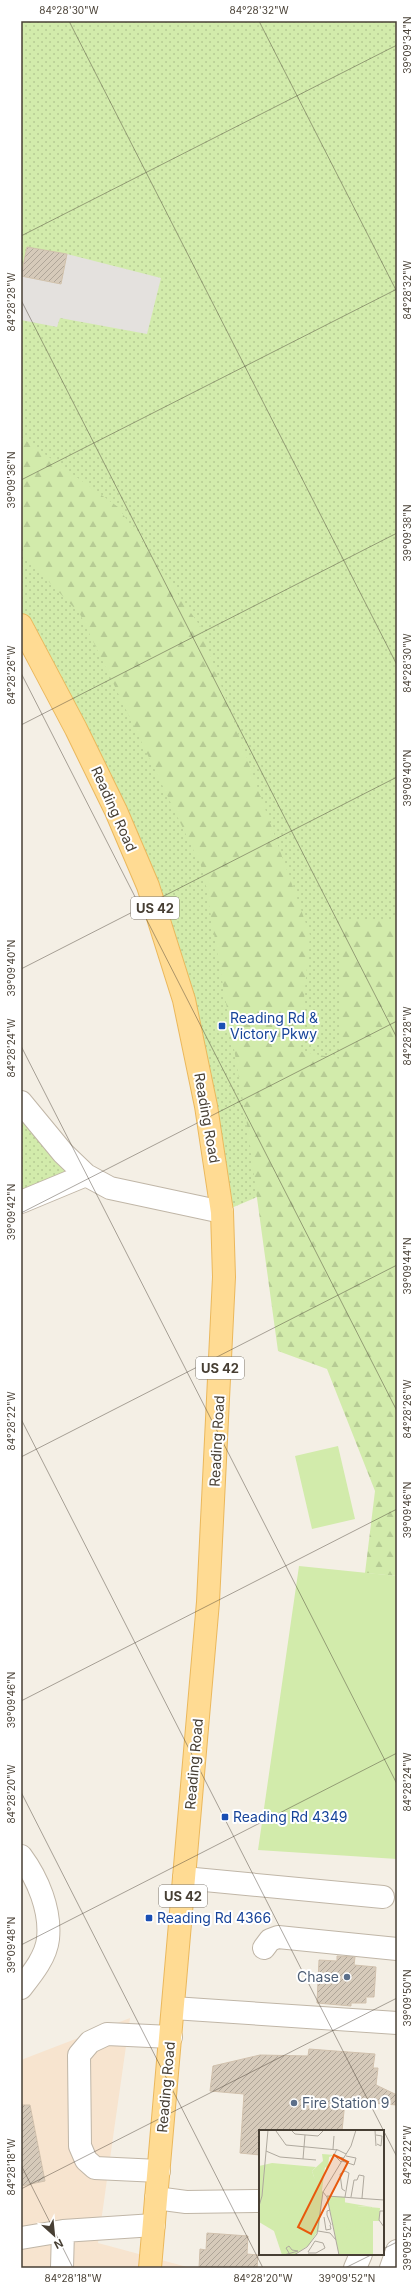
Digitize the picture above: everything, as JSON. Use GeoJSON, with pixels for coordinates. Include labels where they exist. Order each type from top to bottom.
{"type":"FeatureCollection","features":[{"type":"Feature","properties":{"kind":"main road","name":"Reading Road"},"geometry":{"type":"LineString","coordinates":[[21,625],[76,729],[116,811],[148,886],[184,1000],[206,1106],[222,1212],[224,1277],[213,1524],[171,2037],[150,2268]]}},
{"type":"Feature","properties":{"kind":"street"},"geometry":{"type":"LineString","coordinates":[[21,1102],[63,1153],[86,1175],[110,1188],[222,1212]]}},
{"type":"Feature","properties":{"kind":"street"},"geometry":{"type":"LineString","coordinates":[[21,1202],[86,1175]]}},
{"type":"Feature","properties":{"kind":"street"},"geometry":{"type":"LineString","coordinates":[[21,1856],[38,1886],[47,1913],[48,1941],[36,1970],[21,1988]]}},
{"type":"Feature","properties":{"kind":"street"},"geometry":{"type":"LineString","coordinates":[[184,1878],[383,1897]]}},
{"type":"Feature","properties":{"kind":"street"},"geometry":{"type":"LineString","coordinates":[[264,1948],[270,1940],[278,1937],[397,1949]]}},
{"type":"Feature","properties":{"kind":"street"},"geometry":{"type":"LineString","coordinates":[[173,2008],[397,2023]]}},
{"type":"Feature","properties":{"kind":"street"},"geometry":{"type":"LineString","coordinates":[[158,2171],[95,2168],[86,2160],[80,2146],[79,2055],[90,2042],[107,2034],[171,2037]]}},
{"type":"Feature","properties":{"kind":"street"},"geometry":{"type":"LineString","coordinates":[[156,2198],[186,2202],[259,2201]]}},
{"type":"Feature","properties":{"kind":"street"},"geometry":{"type":"LineString","coordinates":[[21,2238],[63,2232],[154,2225]]}},
{"type":"Feature","properties":{"kind":"street"},"geometry":{"type":"LineString","coordinates":[[62,2268],[63,2232]]}},
{"type":"Feature","properties":{"kind":"street"},"geometry":{"type":"LineString","coordinates":[[384,2249],[397,2251],[391,2268]]}},
{"type":"Feature","properties":{"kind":"street"},"geometry":{"type":"LineString","coordinates":[[355,2268],[361,2255]]}},
{"type":"Feature","properties":{"kind":"shaded area"},"geometry":{"type":"Polygon","coordinates":[[[67,254],[161,278],[147,334],[60,318],[57,327],[21,320],[21,276],[61,284],[67,254]]]}},
{"type":"Feature","properties":{"kind":"shaded area"},"geometry":{"type":"Polygon","coordinates":[[[130,2018],[98,2243],[191,2268],[21,2268],[21,2060],[130,2018]]]}},
{"type":"Feature","properties":{"kind":"green space"},"geometry":{"type":"Polygon","coordinates":[[[21,21],[397,21],[397,1237],[351,1157],[222,1212],[167,944],[21,625],[21,21]]]}},
{"type":"Feature","properties":{"kind":"green space"},"geometry":{"type":"Polygon","coordinates":[[[21,437],[118,507],[200,626],[310,935],[299,1051],[340,1059],[339,921],[397,921],[397,1576],[365,1573],[375,1491],[327,1369],[278,1351],[246,1118],[203,870],[80,614],[26,558],[21,540],[21,437]]]}},
{"type":"Feature","properties":{"kind":"green space"},"geometry":{"type":"Polygon","coordinates":[[[21,1102],[86,1175],[21,1202],[21,1102]]]}},
{"type":"Feature","properties":{"kind":"green space"},"geometry":{"type":"Polygon","coordinates":[[[338,1446],[355,1519],[312,1529],[295,1456],[338,1446]]]}},
{"type":"Feature","properties":{"kind":"green space"},"geometry":{"type":"Polygon","coordinates":[[[299,1566],[397,1576],[397,1859],[258,1850],[299,1566]]]}},
{"type":"Feature","properties":{"kind":"building"},"geometry":{"type":"Polygon","coordinates":[[[27,247],[67,254],[61,284],[21,276],[27,247]]]}},
{"type":"Feature","properties":{"kind":"building","name":"Chase"},"geometry":{"type":"Polygon","coordinates":[[[337,1956],[355,1957],[354,1965],[376,1967],[374,1997],[366,1997],[366,2003],[351,2003],[351,2006],[317,2003],[319,1960],[337,1961],[337,1956]]]}},
{"type":"Feature","properties":{"kind":"building","name":"Fire Station 9"},"geometry":{"type":"Polygon","coordinates":[[[309,2049],[375,2054],[373,2068],[378,2068],[376,2085],[397,2095],[397,2105],[345,2101],[342,2130],[259,2130],[259,2155],[240,2153],[244,2094],[210,2091],[213,2066],[260,2055],[308,2056],[309,2049]]]}},
{"type":"Feature","properties":{"kind":"building"},"geometry":{"type":"Polygon","coordinates":[[[21,2105],[30,2105],[45,2181],[21,2186],[21,2105]]]}},
{"type":"Feature","properties":{"kind":"building"},"geometry":{"type":"Polygon","coordinates":[[[207,2233],[248,2236],[247,2254],[258,2255],[257,2268],[199,2268],[200,2249],[206,2250],[207,2233]]]}},
{"type":"Feature","properties":{"kind":"place","name":"Reading Rd & Victory Pkwy"},"geometry":{"type":"Point","coordinates":[222,1026]}},
{"type":"Feature","properties":{"kind":"place","name":"Reading Rd 4349"},"geometry":{"type":"Point","coordinates":[225,1817]}},
{"type":"Feature","properties":{"kind":"place","name":"Reading Rd 4366"},"geometry":{"type":"Point","coordinates":[149,1918]}},
{"type":"Feature","properties":{"kind":"place","name":"Chase"},"geometry":{"type":"Point","coordinates":[347,1977]}},
{"type":"Feature","properties":{"kind":"place","name":"Fire Station 9"},"geometry":{"type":"Point","coordinates":[294,2103]}}]}
